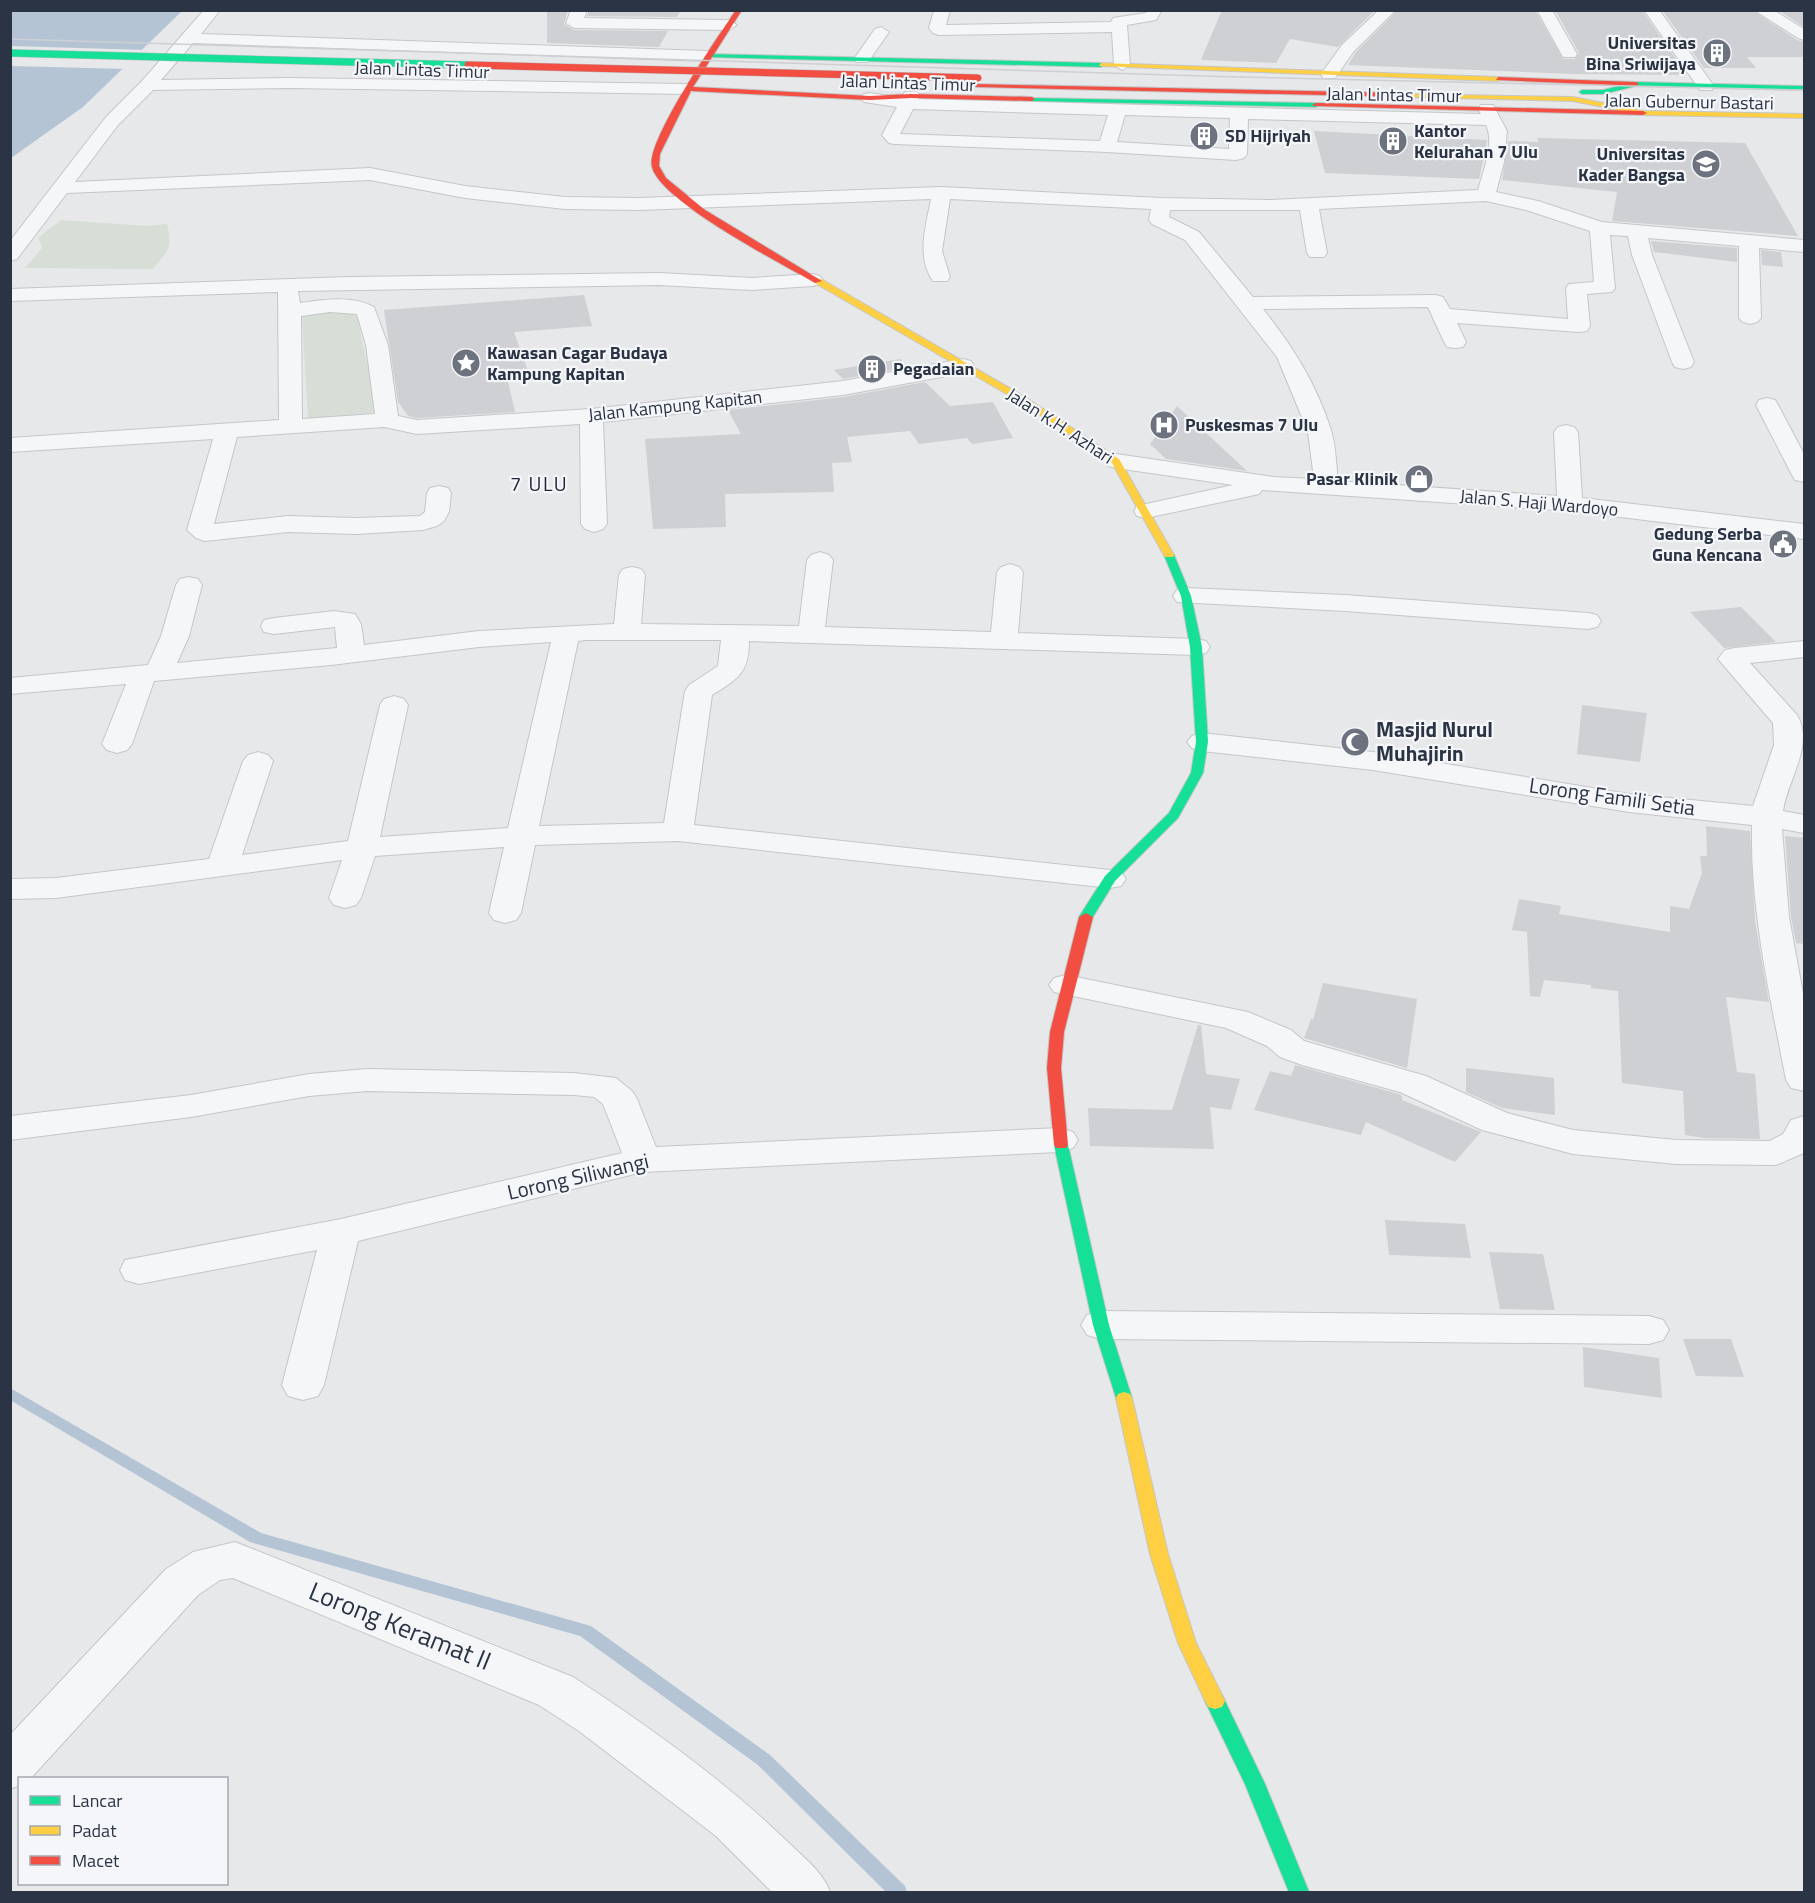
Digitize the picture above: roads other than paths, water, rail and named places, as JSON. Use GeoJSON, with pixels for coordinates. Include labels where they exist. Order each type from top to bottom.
{"type":"FeatureCollection","features":[{"type":"Feature","properties":{"kind":"main road"},"geometry":{"type":"LineString","coordinates":[[739,10],[707,56],[688,89],[870,98]]}},
{"type":"Feature","properties":{"kind":"main road","name":"Jalan Lintas Timur"},"geometry":{"type":"LineString","coordinates":[[10,53],[1573,99],[1643,113],[1804,116]]}},
{"type":"Feature","properties":{"kind":"main road"},"geometry":{"type":"LineString","coordinates":[[707,56],[1122,65],[1636,84]]}},
{"type":"Feature","properties":{"kind":"main road","name":"Jalan Lintas Timur"},"geometry":{"type":"LineString","coordinates":[[10,59],[977,81],[1603,92],[1636,84],[1804,88]]}},
{"type":"Feature","properties":{"kind":"main road","name":"Jalan K.H. Azhari"},"geometry":{"type":"LineString","coordinates":[[688,89],[656,158],[661,176],[687,202],[813,280],[1022,399],[1116,461],[1164,544],[1185,596],[1196,647],[1202,742],[1197,773],[1188,793],[1174,814],[1104,888],[1083,921],[1066,985],[1057,1032],[1054,1068],[1060,1140],[1101,1325],[1126,1403],[1160,1554],[1187,1643],[1255,1784],[1299,1893]]}},
{"type":"Feature","properties":{"kind":"main road","name":"Jalan Gubernur Bastari"},"geometry":{"type":"LineString","coordinates":[[1603,92],[1804,96]]}},
{"type":"Feature","properties":{"kind":"main road","name":"Jalan Gubernur Bastari"},"geometry":{"type":"LineString","coordinates":[[1573,99],[1804,105]]}},
{"type":"Feature","properties":{"kind":"main road"},"geometry":{"type":"LineString","coordinates":[[909,100],[1490,115],[1643,113]]}},
{"type":"Feature","properties":{"kind":"street"},"geometry":{"type":"LineString","coordinates":[[10,255],[112,121],[148,85],[213,10]]}},
{"type":"Feature","properties":{"kind":"street"},"geometry":{"type":"LineString","coordinates":[[579,10],[574,23],[729,25]]}},
{"type":"Feature","properties":{"kind":"street"},"geometry":{"type":"LineString","coordinates":[[942,10],[937,28],[939,30],[1119,27]]}},
{"type":"Feature","properties":{"kind":"street"},"geometry":{"type":"LineString","coordinates":[[1122,65],[1119,21],[1150,17],[1155,10]]}},
{"type":"Feature","properties":{"kind":"street"},"geometry":{"type":"LineString","coordinates":[[1329,74],[1348,48],[1389,10]]}},
{"type":"Feature","properties":{"kind":"street"},"geometry":{"type":"LineString","coordinates":[[1544,10],[1569,54]]}},
{"type":"Feature","properties":{"kind":"street"},"geometry":{"type":"LineString","coordinates":[[1651,10],[1706,86]]}},
{"type":"Feature","properties":{"kind":"street"},"geometry":{"type":"LineString","coordinates":[[1761,10],[1804,34]]}},
{"type":"Feature","properties":{"kind":"street"},"geometry":{"type":"LineString","coordinates":[[862,59],[881,32]]}},
{"type":"Feature","properties":{"kind":"street"},"geometry":{"type":"LineString","coordinates":[[187,38],[707,56]]}},
{"type":"Feature","properties":{"kind":"street"},"geometry":{"type":"LineString","coordinates":[[148,85],[289,83],[688,89]]}},
{"type":"Feature","properties":{"kind":"street"},"geometry":{"type":"LineString","coordinates":[[870,98],[996,107],[1490,115],[1498,131],[1495,162],[1487,190]]}},
{"type":"Feature","properties":{"kind":"street"},"geometry":{"type":"LineString","coordinates":[[909,100],[891,135],[892,138],[1236,155],[1238,154],[1239,112]]}},
{"type":"Feature","properties":{"kind":"street"},"geometry":{"type":"LineString","coordinates":[[988,143],[996,107]]}},
{"type":"Feature","properties":{"kind":"street"},"geometry":{"type":"LineString","coordinates":[[1107,147],[1118,110]]}},
{"type":"Feature","properties":{"kind":"street"},"geometry":{"type":"LineString","coordinates":[[62,188],[370,174],[465,192],[529,200],[634,204],[941,193],[1226,207],[1308,204],[1487,190],[1600,228],[1804,246]]}},
{"type":"Feature","properties":{"kind":"street"},"geometry":{"type":"LineString","coordinates":[[940,277],[932,251],[941,193]]}},
{"type":"Feature","properties":{"kind":"street"},"geometry":{"type":"LineString","coordinates":[[1161,204],[1159,220],[1192,237],[1288,356],[1320,432],[1327,487]]}},
{"type":"Feature","properties":{"kind":"street"},"geometry":{"type":"LineString","coordinates":[[1308,204],[1317,253]]}},
{"type":"Feature","properties":{"kind":"street"},"geometry":{"type":"LineString","coordinates":[[1442,315],[1579,326],[1576,288],[1605,288],[1600,258],[1600,228]]}},
{"type":"Feature","properties":{"kind":"street"},"geometry":{"type":"LineString","coordinates":[[1637,230],[1642,255],[1683,362]]}},
{"type":"Feature","properties":{"kind":"street"},"geometry":{"type":"LineString","coordinates":[[1749,240],[1750,318]]}},
{"type":"Feature","properties":{"kind":"street"},"geometry":{"type":"LineString","coordinates":[[10,295],[287,285],[647,279],[752,284],[813,280]]}},
{"type":"Feature","properties":{"kind":"street"},"geometry":{"type":"LineString","coordinates":[[287,285],[291,311],[291,426]]}},
{"type":"Feature","properties":{"kind":"street"},"geometry":{"type":"LineString","coordinates":[[1247,303],[1436,301],[1455,342]]}},
{"type":"Feature","properties":{"kind":"street"},"geometry":{"type":"LineString","coordinates":[[291,311],[351,306],[363,307],[367,311],[377,345],[387,420]]}},
{"type":"Feature","properties":{"kind":"street","name":"Jalan Kampung Kapitan"},"geometry":{"type":"LineString","coordinates":[[10,446],[387,420],[396,424],[417,427],[591,416],[843,388],[963,366]]}},
{"type":"Feature","properties":{"kind":"street"},"geometry":{"type":"LineString","coordinates":[[1767,405],[1804,475]]}},
{"type":"Feature","properties":{"kind":"street"},"geometry":{"type":"LineString","coordinates":[[591,416],[594,524]]}},
{"type":"Feature","properties":{"kind":"street"},"geometry":{"type":"LineString","coordinates":[[230,431],[200,530],[205,533],[288,524],[356,526],[423,523],[431,520],[437,514],[439,493]]}},
{"type":"Feature","properties":{"kind":"street"},"geometry":{"type":"LineString","coordinates":[[1566,432],[1570,504]]}},
{"type":"Feature","properties":{"kind":"street","name":"Jalan S. Haji Wardoyo"},"geometry":{"type":"LineString","coordinates":[[1116,461],[1273,484],[1570,504],[1804,532]]}},
{"type":"Feature","properties":{"kind":"street","name":"Jalan S. Haji Wardoyo"},"geometry":{"type":"LineString","coordinates":[[1146,511],[1273,484]]}},
{"type":"Feature","properties":{"kind":"street"},"geometry":{"type":"LineString","coordinates":[[812,635],[820,560]]}},
{"type":"Feature","properties":{"kind":"street"},"geometry":{"type":"LineString","coordinates":[[1004,639],[1010,572]]}},
{"type":"Feature","properties":{"kind":"street"},"geometry":{"type":"LineString","coordinates":[[627,632],[632,575]]}},
{"type":"Feature","properties":{"kind":"street"},"geometry":{"type":"LineString","coordinates":[[117,744],[151,672],[175,636],[189,585]]}},
{"type":"Feature","properties":{"kind":"street"},"geometry":{"type":"LineString","coordinates":[[1185,596],[1345,603],[1588,621]]}},
{"type":"Feature","properties":{"kind":"street"},"geometry":{"type":"LineString","coordinates":[[274,626],[334,619],[346,620],[351,654]]}},
{"type":"Feature","properties":{"kind":"street"},"geometry":{"type":"LineString","coordinates":[[678,832],[699,691],[728,674],[734,661],[735,632]]}},
{"type":"Feature","properties":{"kind":"street"},"geometry":{"type":"LineString","coordinates":[[10,686],[351,654],[479,639],[566,634],[735,632],[1196,647]]}},
{"type":"Feature","properties":{"kind":"street"},"geometry":{"type":"LineString","coordinates":[[504,913],[566,634]]}},
{"type":"Feature","properties":{"kind":"street"},"geometry":{"type":"LineString","coordinates":[[1804,649],[1732,657],[1786,721],[1790,731],[1787,750],[1775,783],[1767,817],[1771,908],[1804,1080]]}},
{"type":"Feature","properties":{"kind":"street"},"geometry":{"type":"LineString","coordinates":[[345,898],[362,848],[394,705]]}},
{"type":"Feature","properties":{"kind":"street","name":"Lorong Famili Setia"},"geometry":{"type":"LineString","coordinates":[[1202,742],[1384,762],[1629,803],[1767,817],[1804,824]]}},
{"type":"Feature","properties":{"kind":"street"},"geometry":{"type":"LineString","coordinates":[[222,867],[258,761]]}},
{"type":"Feature","properties":{"kind":"street"},"geometry":{"type":"LineString","coordinates":[[10,890],[56,888],[362,848],[521,836],[678,832],[1104,888]]}},
{"type":"Feature","properties":{"kind":"street"},"geometry":{"type":"LineString","coordinates":[[1066,985],[1236,1019],[1279,1038],[1292,1049],[1413,1084],[1495,1122],[1573,1142],[1676,1152],[1776,1153],[1797,1142],[1804,1128]]}},
{"type":"Feature","properties":{"kind":"street"},"geometry":{"type":"LineString","coordinates":[[10,1128],[192,1106],[309,1085],[367,1080],[574,1084],[603,1086],[619,1099],[643,1160]]}},
{"type":"Feature","properties":{"kind":"street","name":"Lorong Siliwangi"},"geometry":{"type":"LineString","coordinates":[[139,1270],[341,1232],[643,1160],[1060,1140]]}},
{"type":"Feature","properties":{"kind":"street"},"geometry":{"type":"LineString","coordinates":[[303,1384],[341,1232]]}},
{"type":"Feature","properties":{"kind":"street"},"geometry":{"type":"LineString","coordinates":[[1101,1325],[1649,1330]]}},
{"type":"Feature","properties":{"kind":"street","name":"Lorong Keramat II"},"geometry":{"type":"LineString","coordinates":[[10,1768],[182,1582],[209,1564],[235,1560],[556,1691],[596,1716],[733,1821],[804,1893]]}},
{"type":"Feature","properties":{"kind":"water"},"geometry":{"type":"Polygon","coordinates":[[[11,11],[182,11],[83,107],[11,158],[11,11]]]}},
{"type":"Feature","properties":{"kind":"waterway"},"geometry":{"type":"LineString","coordinates":[[10,1393],[256,1538],[585,1631],[764,1760],[898,1892]]}},
{"type":"Feature","properties":{"kind":"tram line"},"geometry":{"type":"LineString","coordinates":[[10,39],[1237,77],[1804,90]]}},
{"type":"Feature","properties":{"kind":"place","name":"Universitas Bina Sriwijaya"},"geometry":{"type":"Point","coordinates":[1717,53]}},
{"type":"Feature","properties":{"kind":"place","name":"SD Hijriyah"},"geometry":{"type":"Point","coordinates":[1204,136]}},
{"type":"Feature","properties":{"kind":"place","name":"Kantor Kelurahan 7 Ulu"},"geometry":{"type":"Point","coordinates":[1393,141]}},
{"type":"Feature","properties":{"kind":"place","name":"Universitas Kader Bangsa"},"geometry":{"type":"Point","coordinates":[1706,164]}},
{"type":"Feature","properties":{"kind":"place","name":"Kawasan Cagar Budaya Kampung Kapitan"},"geometry":{"type":"Point","coordinates":[466,363]}},
{"type":"Feature","properties":{"kind":"place","name":"Pegadaian"},"geometry":{"type":"Point","coordinates":[872,369]}},
{"type":"Feature","properties":{"kind":"place","name":"Puskesmas 7 Ulu"},"geometry":{"type":"Point","coordinates":[1164,425]}},
{"type":"Feature","properties":{"kind":"place","name":"Pasar Klinik"},"geometry":{"type":"Point","coordinates":[1419,479]}},
{"type":"Feature","properties":{"kind":"place","name":"Gedung Serba Guna Kencana"},"geometry":{"type":"Point","coordinates":[1783,544]}},
{"type":"Feature","properties":{"kind":"place","name":"Masjid Nurul Muhajirin"},"geometry":{"type":"Point","coordinates":[1355,742]}},
{"type":"Feature","properties":{"kind":"district","name":"7 ULU"},"geometry":{"type":"Point","coordinates":[539,484]}}]}
